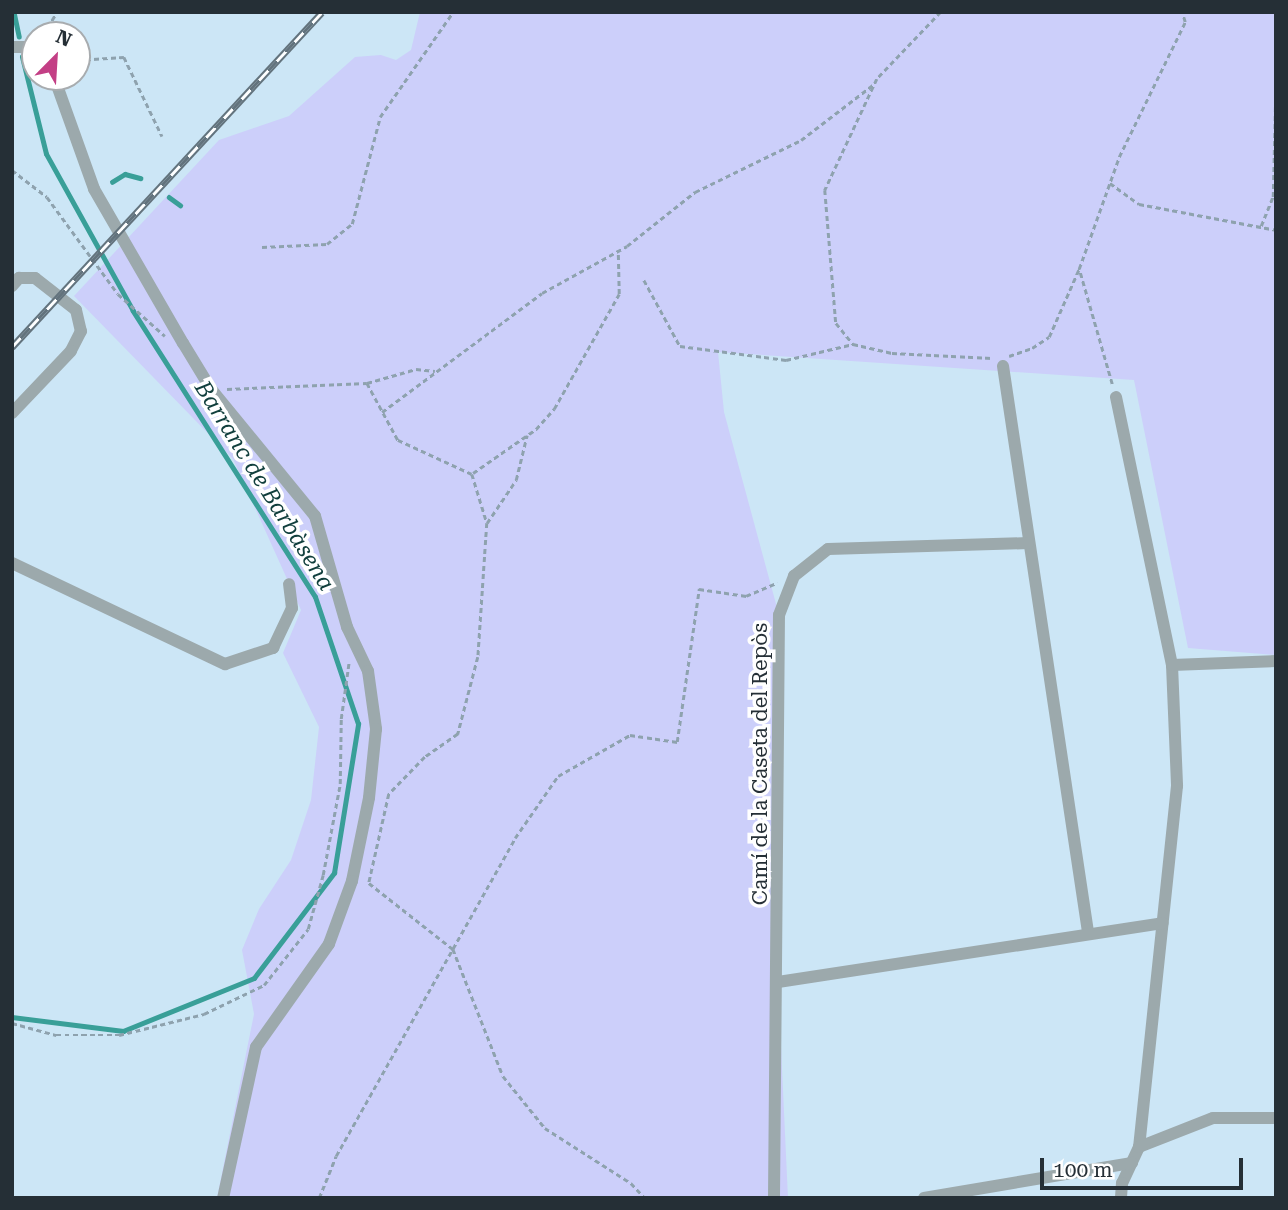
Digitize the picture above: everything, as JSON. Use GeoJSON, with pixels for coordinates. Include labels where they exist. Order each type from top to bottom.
{"type":"FeatureCollection","features":[{"type":"Feature","properties":{"kind":"street"},"geometry":{"type":"LineString","coordinates":[[59,91],[94,189],[211,390],[315,516],[351,636],[368,671],[376,729],[369,798],[352,881],[329,944],[256,1047],[223,1198]]}},
{"type":"Feature","properties":{"kind":"street"},"geometry":{"type":"LineString","coordinates":[[12,286],[19,278],[35,278],[76,310],[80,331],[71,351],[12,413]]}},
{"type":"Feature","properties":{"kind":"street"},"geometry":{"type":"LineString","coordinates":[[1003,366],[1088,932]]}},
{"type":"Feature","properties":{"kind":"street"},"geometry":{"type":"LineString","coordinates":[[1116,397],[1172,666],[1177,786],[1139,1147],[1121,1198]]}},
{"type":"Feature","properties":{"kind":"street"},"geometry":{"type":"LineString","coordinates":[[794,576],[828,550],[1028,543]]}},
{"type":"Feature","properties":{"kind":"street"},"geometry":{"type":"LineString","coordinates":[[12,563],[225,664],[273,648],[292,608],[289,584]]}},
{"type":"Feature","properties":{"kind":"street","name":"Camí de la Caseta del Repòs"},"geometry":{"type":"LineString","coordinates":[[774,1198],[778,982],[779,615],[794,576]]}},
{"type":"Feature","properties":{"kind":"street"},"geometry":{"type":"LineString","coordinates":[[1172,666],[1276,662]]}},
{"type":"Feature","properties":{"kind":"street"},"geometry":{"type":"LineString","coordinates":[[778,982],[1088,932],[1163,923]]}},
{"type":"Feature","properties":{"kind":"street"},"geometry":{"type":"LineString","coordinates":[[1139,1147],[1213,1118],[1276,1118]]}},
{"type":"Feature","properties":{"kind":"street"},"geometry":{"type":"LineString","coordinates":[[924,1198],[1132,1163]]}},
{"type":"Feature","properties":{"kind":"path"},"geometry":{"type":"LineString","coordinates":[[262,247],[327,244],[352,224],[368,157],[389,101],[453,12]]}},
{"type":"Feature","properties":{"kind":"path"},"geometry":{"type":"LineString","coordinates":[[382,412],[412,394],[435,371],[458,359],[542,293],[618,250],[695,192],[801,140],[874,84],[941,12]]}},
{"type":"Feature","properties":{"kind":"path"},"geometry":{"type":"LineString","coordinates":[[645,280],[680,346],[786,360],[853,344],[892,354],[997,359],[1032,348],[1049,337],[1079,269],[1110,183],[1185,22],[1182,12]]}},
{"type":"Feature","properties":{"kind":"path"},"geometry":{"type":"LineString","coordinates":[[91,59],[124,57],[162,136]]}},
{"type":"Feature","properties":{"kind":"path"},"geometry":{"type":"LineString","coordinates":[[1261,226],[1273,197],[1276,77]]}},
{"type":"Feature","properties":{"kind":"path"},"geometry":{"type":"LineString","coordinates":[[853,344],[836,323],[825,190],[874,84]]}},
{"type":"Feature","properties":{"kind":"path"},"geometry":{"type":"LineString","coordinates":[[12,170],[47,197],[131,307],[155,331],[186,347]]}},
{"type":"Feature","properties":{"kind":"path"},"geometry":{"type":"LineString","coordinates":[[1110,183],[1139,204],[1227,224],[1261,226],[1275,232]]}},
{"type":"Feature","properties":{"kind":"path"},"geometry":{"type":"LineString","coordinates":[[472,474],[527,435],[554,409],[619,294],[618,250]]}},
{"type":"Feature","properties":{"kind":"path"},"geometry":{"type":"LineString","coordinates":[[1079,269],[1116,397]]}},
{"type":"Feature","properties":{"kind":"path"},"geometry":{"type":"LineString","coordinates":[[211,390],[367,383],[416,369],[435,371]]}},
{"type":"Feature","properties":{"kind":"path"},"geometry":{"type":"LineString","coordinates":[[367,383],[398,440],[472,474],[487,523],[478,657],[458,734],[425,757],[389,794],[369,883],[453,948],[503,1076],[545,1128],[631,1183],[645,1198]]}},
{"type":"Feature","properties":{"kind":"path"},"geometry":{"type":"LineString","coordinates":[[487,523],[520,472],[527,435]]}},
{"type":"Feature","properties":{"kind":"path"},"geometry":{"type":"LineString","coordinates":[[319,1198],[336,1156],[515,838],[558,776],[630,735],[677,742],[699,589],[746,596],[794,576]]}},
{"type":"Feature","properties":{"kind":"path"},"geometry":{"type":"LineString","coordinates":[[12,1023],[56,1035],[119,1035],[204,1014],[264,985],[307,929],[323,875],[340,783],[341,719],[351,636]]}},
{"type":"Feature","properties":{"kind":"shaded area"},"geometry":{"type":"Polygon","coordinates":[[[420,12],[1276,12],[1276,655],[1188,648],[1134,380],[718,352],[724,412],[779,615],[778,982],[788,1198],[217,1198],[254,1014],[242,950],[259,909],[291,860],[311,800],[319,727],[283,653],[301,610],[233,459],[74,296],[219,140],[289,116],[355,57],[381,55],[396,60],[411,50],[420,12]]]}},
{"type":"Feature","properties":{"kind":"waterway","name":"Barranc de Barbàsena"},"geometry":{"type":"LineString","coordinates":[[14,12],[19,36]]}},
{"type":"Feature","properties":{"kind":"waterway","name":"Barranc de Barbàsena"},"geometry":{"type":"LineString","coordinates":[[12,1017],[123,1031],[254,978],[334,873],[358,724],[315,597],[133,311],[46,154],[30,91]]}},
{"type":"Feature","properties":{"kind":"waterway"},"geometry":{"type":"LineString","coordinates":[[112,182],[125,174],[140,178]]}},
{"type":"Feature","properties":{"kind":"waterway"},"geometry":{"type":"LineString","coordinates":[[169,197],[180,205]]}},
{"type":"Feature","properties":{"kind":"railway"},"geometry":{"type":"LineString","coordinates":[[12,347],[322,12]]}}]}
